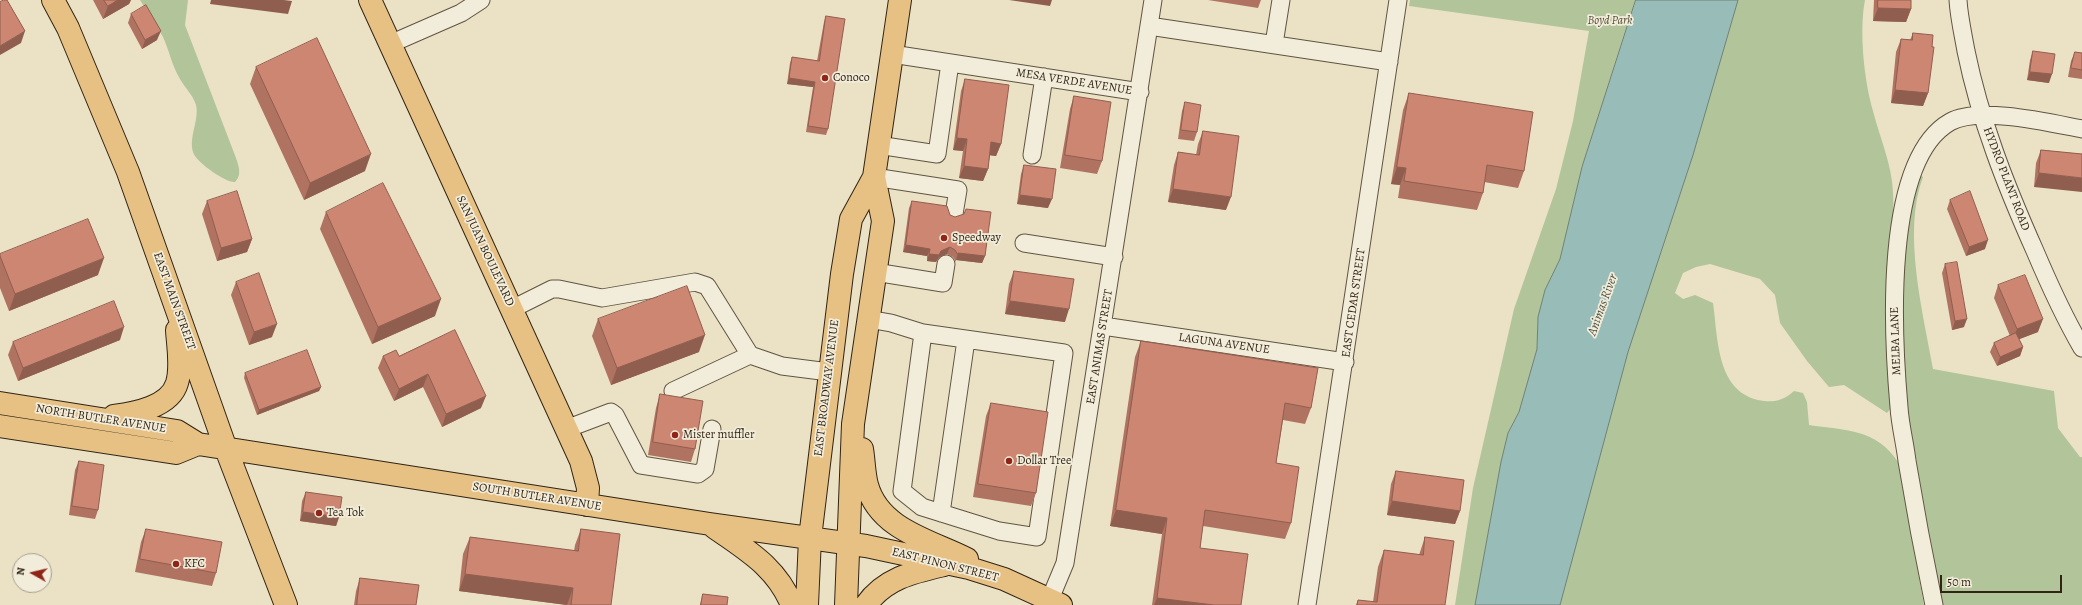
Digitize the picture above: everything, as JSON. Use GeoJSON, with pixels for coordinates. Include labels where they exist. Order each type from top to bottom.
{"type":"FeatureCollection","features":[{"type":"Feature","properties":{"kind":"main road","name":"EAST MAIN STREET"},"geometry":{"type":"LineString","coordinates":[[53,0],[68,28],[128,172],[226,448],[286,605]]}},
{"type":"Feature","properties":{"kind":"main road","name":"SAN JUAN BOULEVARD"},"geometry":{"type":"LineString","coordinates":[[370,0],[581,461],[586,478],[587,505]]}},
{"type":"Feature","properties":{"kind":"main road","name":"EAST BROADWAY AVENUE"},"geometry":{"type":"LineString","coordinates":[[846,605],[853,424],[856,395],[883,221],[874,177],[900,0]]}},
{"type":"Feature","properties":{"kind":"main road","name":"EAST BROADWAY AVENUE"},"geometry":{"type":"LineString","coordinates":[[807,605],[810,538],[829,372],[851,219],[874,177]]}},
{"type":"Feature","properties":{"kind":"main road"},"geometry":{"type":"LineString","coordinates":[[98,418],[147,409],[159,403],[172,393],[177,384],[179,371],[176,307]]}},
{"type":"Feature","properties":{"kind":"main road"},"geometry":{"type":"LineString","coordinates":[[856,395],[867,486],[877,505],[885,516],[901,528],[952,551],[1004,579]]}},
{"type":"Feature","properties":{"kind":"main road","name":"NORTH BUTLER AVENUE"},"geometry":{"type":"LineString","coordinates":[[0,403],[176,431],[198,444],[226,448]]}},
{"type":"Feature","properties":{"kind":"main road","name":"NORTH BUTLER AVENUE"},"geometry":{"type":"LineString","coordinates":[[0,426],[176,453],[198,444]]}},
{"type":"Feature","properties":{"kind":"main road","name":"SOUTH BUTLER AVENUE"},"geometry":{"type":"LineString","coordinates":[[226,448],[710,524],[848,543]]}},
{"type":"Feature","properties":{"kind":"main road"},"geometry":{"type":"LineString","coordinates":[[710,524],[752,554],[772,571],[787,594],[792,605]]}},
{"type":"Feature","properties":{"kind":"main road","name":"EAST PINON STREET"},"geometry":{"type":"LineString","coordinates":[[848,543],[948,564],[1004,579],[1055,602]]}},
{"type":"Feature","properties":{"kind":"main road"},"geometry":{"type":"LineString","coordinates":[[866,605],[881,588],[894,580],[910,573],[948,564]]}},
{"type":"Feature","properties":{"kind":"street"},"geometry":{"type":"LineString","coordinates":[[390,44],[461,13],[481,0]]}},
{"type":"Feature","properties":{"kind":"street"},"geometry":{"type":"LineString","coordinates":[[1153,0],[1149,26],[1389,62]]}},
{"type":"Feature","properties":{"kind":"street"},"geometry":{"type":"LineString","coordinates":[[1274,44],[1281,0]]}},
{"type":"Feature","properties":{"kind":"street","name":"EAST CEDAR STREET"},"geometry":{"type":"LineString","coordinates":[[1308,605],[1398,0]]}},
{"type":"Feature","properties":{"kind":"street","name":"HYDRO PLANT ROAD"},"geometry":{"type":"LineString","coordinates":[[1958,0],[1959,14],[1970,72],[1998,163],[2066,322],[2082,348]]}},
{"type":"Feature","properties":{"kind":"street","name":"MESA VERDE AVENUE"},"geometry":{"type":"LineString","coordinates":[[892,54],[1140,92],[1149,26]]}},
{"type":"Feature","properties":{"kind":"street"},"geometry":{"type":"LineString","coordinates":[[878,145],[937,154],[950,63]]}},
{"type":"Feature","properties":{"kind":"street"},"geometry":{"type":"LineString","coordinates":[[1032,155],[1044,77]]}},
{"type":"Feature","properties":{"kind":"street","name":"EAST ANIMAS STREET"},"geometry":{"type":"LineString","coordinates":[[1055,602],[1065,563],[1140,92]]}},
{"type":"Feature","properties":{"kind":"street","name":"MELBA LANE"},"geometry":{"type":"LineString","coordinates":[[1934,605],[1918,529],[1899,409],[1894,346],[1897,250],[1906,194],[1918,158],[1940,129],[1950,122],[1983,116],[2012,116],[2082,129]]}},
{"type":"Feature","properties":{"kind":"street"},"geometry":{"type":"LineString","coordinates":[[874,177],[958,190],[954,214]]}},
{"type":"Feature","properties":{"kind":"street"},"geometry":{"type":"LineString","coordinates":[[1024,243],[1114,257]]}},
{"type":"Feature","properties":{"kind":"street"},"geometry":{"type":"LineString","coordinates":[[875,272],[943,283],[946,264]]}},
{"type":"Feature","properties":{"kind":"street"},"geometry":{"type":"LineString","coordinates":[[512,309],[552,289],[559,289],[602,298],[701,282],[707,286],[750,355],[782,366],[829,372]]}},
{"type":"Feature","properties":{"kind":"street"},"geometry":{"type":"LineString","coordinates":[[868,319],[891,323],[923,333],[1064,353],[1037,537],[999,531],[922,507],[902,491],[923,333]]}},
{"type":"Feature","properties":{"kind":"street","name":"LAGUNA AVENUE"},"geometry":{"type":"LineString","coordinates":[[1103,326],[1345,362]]}},
{"type":"Feature","properties":{"kind":"street"},"geometry":{"type":"LineString","coordinates":[[941,513],[966,340]]}},
{"type":"Feature","properties":{"kind":"street"},"geometry":{"type":"LineString","coordinates":[[673,391],[750,355]]}},
{"type":"Feature","properties":{"kind":"street"},"geometry":{"type":"LineString","coordinates":[[566,429],[611,412],[615,415],[641,465],[698,474],[705,469],[712,430]]}},
{"type":"Feature","properties":{"kind":"green space"},"geometry":{"type":"Polygon","coordinates":[[[140,0],[188,0],[185,25],[237,161],[239,177],[235,182],[214,172],[202,164],[195,156],[192,137],[197,111],[196,105],[177,74],[163,37],[140,0]]]}},
{"type":"Feature","properties":{"kind":"green space","name":"Boyd Park"},"geometry":{"type":"Polygon","coordinates":[[[1410,0],[1636,0],[1582,167],[1560,259],[1545,290],[1538,317],[1537,349],[1519,412],[1508,433],[1501,462],[1475,605],[1455,605],[1473,488],[1514,309],[1556,189],[1573,121],[1589,31],[1409,6],[1410,0]]]}},
{"type":"Feature","properties":{"kind":"green space"},"geometry":{"type":"Polygon","coordinates":[[[1738,0],[1865,0],[1862,26],[1863,56],[1867,85],[1890,172],[1893,193],[1893,227],[1887,284],[1886,315],[1887,362],[1891,408],[1887,413],[1844,385],[1829,387],[1807,361],[1780,323],[1775,295],[1760,279],[1710,264],[1696,267],[1683,273],[1675,293],[1683,299],[1695,295],[1713,303],[1718,346],[1722,360],[1727,374],[1734,385],[1744,394],[1758,400],[1768,401],[1782,399],[1794,391],[1803,393],[1807,402],[1809,425],[1859,433],[1870,437],[1890,451],[1898,462],[1924,605],[1560,605],[1628,352],[1693,155],[1738,0]]]}},
{"type":"Feature","properties":{"kind":"green space"},"geometry":{"type":"Polygon","coordinates":[[[1919,174],[1923,177],[1917,199],[1914,222],[1914,247],[1920,298],[1933,369],[2054,391],[2058,428],[2080,457],[2082,457],[2082,605],[1942,605],[1912,444],[1903,363],[1901,282],[1903,254],[1919,174]]]}},
{"type":"Feature","properties":{"kind":"water","name":"Animas River"},"geometry":{"type":"Polygon","coordinates":[[[1636,0],[1738,0],[1693,155],[1628,352],[1560,605],[1475,605],[1501,462],[1508,433],[1519,412],[1537,349],[1538,317],[1545,290],[1560,259],[1582,167],[1636,0]]]}},
{"type":"Feature","properties":{"kind":"building"},"geometry":{"type":"Polygon","coordinates":[[[7,0],[25,31],[0,46],[0,2],[7,0]]]}},
{"type":"Feature","properties":{"kind":"building"},"geometry":{"type":"Polygon","coordinates":[[[104,0],[118,0],[108,6],[104,0]]]}},
{"type":"Feature","properties":{"kind":"building"},"geometry":{"type":"Polygon","coordinates":[[[1878,0],[1911,0],[1911,9],[1878,8],[1878,0]]]}},
{"type":"Feature","properties":{"kind":"building"},"geometry":{"type":"Polygon","coordinates":[[[146,5],[161,31],[145,40],[131,14],[146,5]]]}},
{"type":"Feature","properties":{"kind":"building","name":"Conoco"},"geometry":{"type":"Polygon","coordinates":[[[826,16],[845,19],[828,129],[808,126],[815,82],[789,78],[792,57],[819,61],[826,16]]]}},
{"type":"Feature","properties":{"kind":"building"},"geometry":{"type":"Polygon","coordinates":[[[1913,33],[1933,35],[1932,47],[1934,47],[1928,93],[1895,90],[1901,39],[1912,40],[1913,33]]]}},
{"type":"Feature","properties":{"kind":"building"},"geometry":{"type":"Polygon","coordinates":[[[317,38],[371,154],[310,183],[256,67],[317,38]]]}},
{"type":"Feature","properties":{"kind":"building"},"geometry":{"type":"Polygon","coordinates":[[[2033,51],[2055,54],[2052,74],[2030,72],[2033,51]]]}},
{"type":"Feature","properties":{"kind":"building"},"geometry":{"type":"Polygon","coordinates":[[[2075,52],[2082,53],[2082,70],[2071,68],[2075,52]]]}},
{"type":"Feature","properties":{"kind":"building"},"geometry":{"type":"Polygon","coordinates":[[[965,79],[1009,85],[1001,144],[991,142],[988,169],[964,166],[967,139],[957,138],[965,79]]]}},
{"type":"Feature","properties":{"kind":"building"},"geometry":{"type":"Polygon","coordinates":[[[1409,93],[1533,112],[1524,171],[1487,165],[1483,193],[1404,181],[1406,168],[1397,167],[1409,93]]]}},
{"type":"Feature","properties":{"kind":"building"},"geometry":{"type":"Polygon","coordinates":[[[1074,96],[1111,102],[1102,161],[1065,155],[1074,96]]]}},
{"type":"Feature","properties":{"kind":"building"},"geometry":{"type":"Polygon","coordinates":[[[1185,102],[1201,105],[1197,132],[1181,130],[1185,102]]]}},
{"type":"Feature","properties":{"kind":"building"},"geometry":{"type":"Polygon","coordinates":[[[1203,131],[1239,136],[1231,197],[1173,189],[1178,152],[1199,155],[1203,131]]]}},
{"type":"Feature","properties":{"kind":"building"},"geometry":{"type":"Polygon","coordinates":[[[2041,150],[2082,154],[2082,178],[2039,173],[2041,150]]]}},
{"type":"Feature","properties":{"kind":"building"},"geometry":{"type":"Polygon","coordinates":[[[1024,165],[1056,169],[1052,199],[1020,195],[1024,165]]]}},
{"type":"Feature","properties":{"kind":"building"},"geometry":{"type":"Polygon","coordinates":[[[383,183],[441,299],[378,327],[326,212],[383,183]]]}},
{"type":"Feature","properties":{"kind":"building"},"geometry":{"type":"Polygon","coordinates":[[[237,191],[252,239],[221,248],[207,201],[237,191]]]}},
{"type":"Feature","properties":{"kind":"building"},"geometry":{"type":"Polygon","coordinates":[[[1970,191],[1988,240],[1969,247],[1950,200],[1970,191]]]}},
{"type":"Feature","properties":{"kind":"building"},"geometry":{"type":"Polygon","coordinates":[[[912,201],[947,206],[950,215],[955,217],[964,214],[966,209],[991,212],[985,256],[958,253],[958,255],[955,250],[950,247],[941,251],[939,255],[929,254],[930,249],[906,245],[912,201]]]}},
{"type":"Feature","properties":{"kind":"building"},"geometry":{"type":"Polygon","coordinates":[[[88,219],[104,258],[15,294],[0,254],[88,219]]]}},
{"type":"Feature","properties":{"kind":"building"},"geometry":{"type":"Polygon","coordinates":[[[1957,262],[1967,319],[1955,321],[1945,264],[1957,262]]]}},
{"type":"Feature","properties":{"kind":"building"},"geometry":{"type":"Polygon","coordinates":[[[1014,271],[1074,279],[1069,309],[1010,301],[1014,271]]]}},
{"type":"Feature","properties":{"kind":"building"},"geometry":{"type":"Polygon","coordinates":[[[259,273],[277,324],[254,332],[236,282],[259,273]]]}},
{"type":"Feature","properties":{"kind":"building"},"geometry":{"type":"Polygon","coordinates":[[[2025,275],[2043,319],[2017,329],[1998,285],[2025,275]]]}},
{"type":"Feature","properties":{"kind":"building"},"geometry":{"type":"Polygon","coordinates":[[[687,286],[705,335],[617,368],[598,319],[687,286]]]}},
{"type":"Feature","properties":{"kind":"building"},"geometry":{"type":"Polygon","coordinates":[[[114,301],[124,327],[23,368],[13,342],[114,301]]]}},
{"type":"Feature","properties":{"kind":"building"},"geometry":{"type":"Polygon","coordinates":[[[455,330],[486,396],[446,414],[428,374],[399,389],[383,356],[396,350],[399,356],[455,330]]]}},
{"type":"Feature","properties":{"kind":"building"},"geometry":{"type":"Polygon","coordinates":[[[2016,333],[2023,347],[2000,357],[1994,343],[2016,333]]]}},
{"type":"Feature","properties":{"kind":"building"},"geometry":{"type":"Polygon","coordinates":[[[1141,341],[1318,368],[1311,408],[1285,403],[1276,463],[1299,467],[1291,523],[1205,510],[1200,548],[1248,554],[1241,605],[1214,605],[1157,598],[1167,518],[1116,510],[1141,341]]]}},
{"type":"Feature","properties":{"kind":"building"},"geometry":{"type":"Polygon","coordinates":[[[307,350],[321,387],[259,410],[245,373],[307,350]]]}},
{"type":"Feature","properties":{"kind":"building"},"geometry":{"type":"Polygon","coordinates":[[[660,394],[703,401],[695,449],[653,442],[660,394]]]}},
{"type":"Feature","properties":{"kind":"building","name":"Dollar Tree"},"geometry":{"type":"Polygon","coordinates":[[[991,403],[1048,412],[1036,493],[978,484],[991,403]]]}},
{"type":"Feature","properties":{"kind":"building"},"geometry":{"type":"Polygon","coordinates":[[[79,461],[104,465],[98,510],[72,506],[79,461]]]}},
{"type":"Feature","properties":{"kind":"building"},"geometry":{"type":"Polygon","coordinates":[[[1396,471],[1464,480],[1460,511],[1392,501],[1396,471]]]}},
{"type":"Feature","properties":{"kind":"building"},"geometry":{"type":"Polygon","coordinates":[[[306,492],[342,497],[339,517],[303,512],[306,492]]]}},
{"type":"Feature","properties":{"kind":"building"},"geometry":{"type":"Polygon","coordinates":[[[146,529],[222,542],[216,573],[140,559],[146,529]]]}},
{"type":"Feature","properties":{"kind":"building"},"geometry":{"type":"Polygon","coordinates":[[[581,529],[620,534],[611,605],[571,605],[573,588],[465,574],[470,537],[578,551],[581,529]]]}},
{"type":"Feature","properties":{"kind":"building"},"geometry":{"type":"Polygon","coordinates":[[[1425,537],[1454,541],[1445,605],[1357,605],[1358,600],[1377,602],[1384,550],[1423,555],[1425,537]]]}},
{"type":"Feature","properties":{"kind":"building"},"geometry":{"type":"Polygon","coordinates":[[[360,578],[419,585],[416,605],[357,605],[360,578]]]}},
{"type":"Feature","properties":{"kind":"building"},"geometry":{"type":"Polygon","coordinates":[[[703,594],[728,597],[727,605],[701,605],[703,594]]]}},
{"type":"Feature","properties":{"kind":"place","name":"Conoco"},"geometry":{"type":"Point","coordinates":[825,78]}},
{"type":"Feature","properties":{"kind":"place","name":"Speedway"},"geometry":{"type":"Point","coordinates":[944,238]}},
{"type":"Feature","properties":{"kind":"place","name":"Mister muffler"},"geometry":{"type":"Point","coordinates":[675,435]}},
{"type":"Feature","properties":{"kind":"place","name":"Dollar Tree"},"geometry":{"type":"Point","coordinates":[1009,461]}},
{"type":"Feature","properties":{"kind":"place","name":"Tea Tok"},"geometry":{"type":"Point","coordinates":[319,513]}},
{"type":"Feature","properties":{"kind":"place","name":"KFC"},"geometry":{"type":"Point","coordinates":[176,564]}}]}
